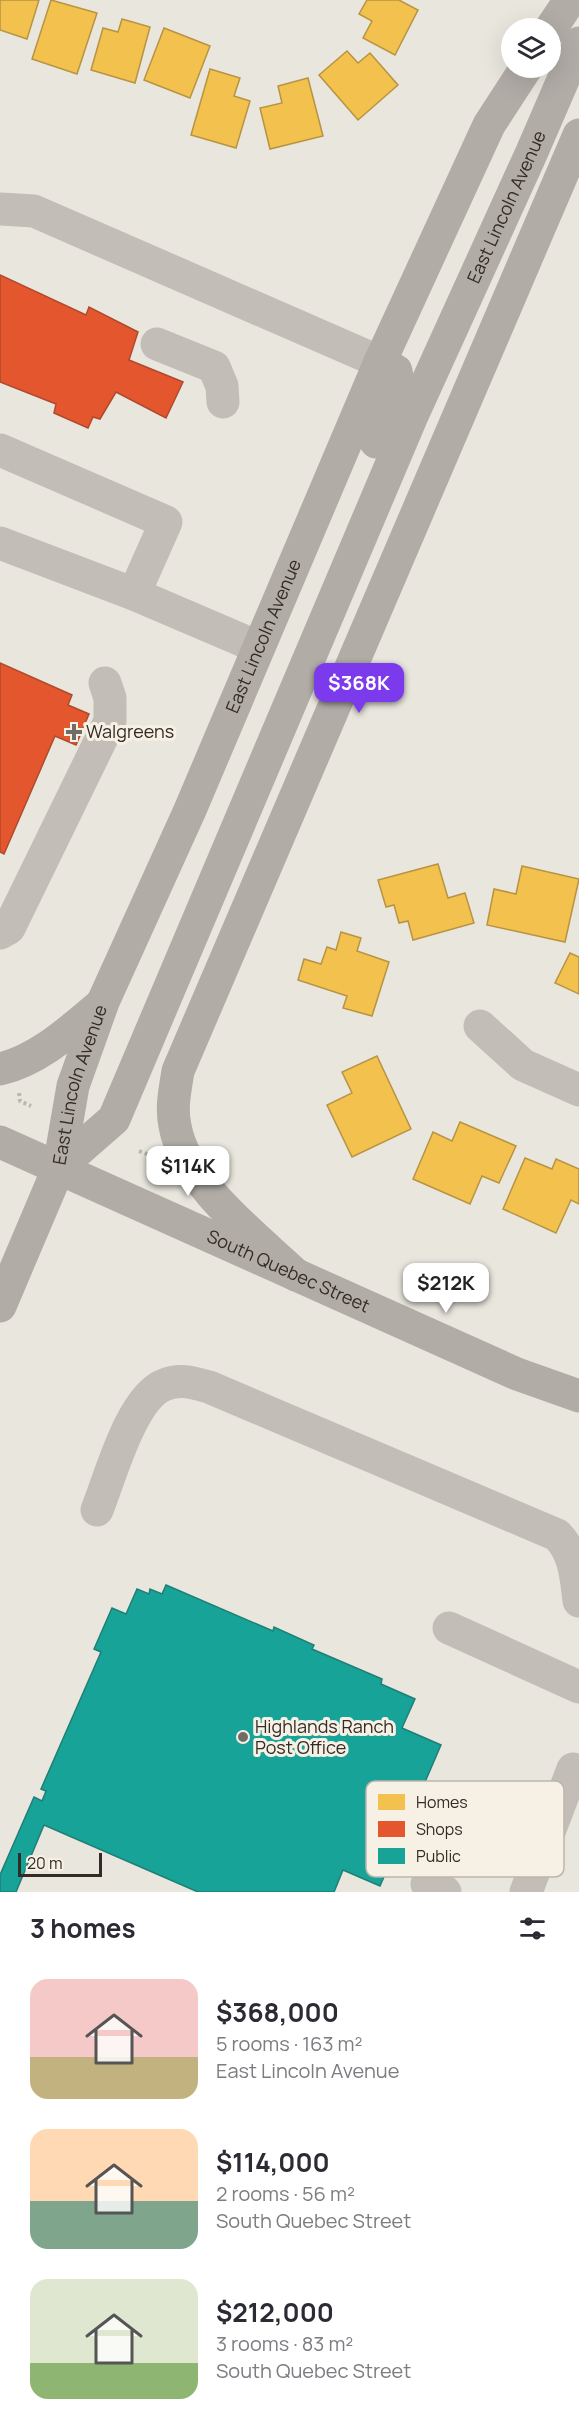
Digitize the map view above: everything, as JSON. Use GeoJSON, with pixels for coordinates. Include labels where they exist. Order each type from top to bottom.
{"type":"FeatureCollection","features":[{"type":"Feature","properties":{"kind":"main road"},"geometry":{"type":"LineString","coordinates":[[558,18],[570,0]]}},
{"type":"Feature","properties":{"kind":"main road","name":"East Lincoln Avenue"},"geometry":{"type":"LineString","coordinates":[[59,1167],[114,1119],[411,418],[579,44]]}},
{"type":"Feature","properties":{"kind":"main road","name":"East Lincoln Avenue"},"geometry":{"type":"LineString","coordinates":[[59,1167],[73,1086],[103,1002],[190,810],[380,362],[489,126],[520,78]]}},
{"type":"Feature","properties":{"kind":"main road"},"geometry":{"type":"LineString","coordinates":[[296,1275],[213,1196],[193,1170],[180,1144],[175,1126],[173,1104],[178,1071],[579,135]]}},
{"type":"Feature","properties":{"kind":"main road"},"geometry":{"type":"LineString","coordinates":[[352,556],[356,490],[399,388],[396,371],[380,362]]}},
{"type":"Feature","properties":{"kind":"main road"},"geometry":{"type":"LineString","coordinates":[[0,1069],[12,1066],[39,1052],[103,1002]]}},
{"type":"Feature","properties":{"kind":"main road","name":"South Quebec Street"},"geometry":{"type":"LineString","coordinates":[[0,1142],[517,1374],[579,1396]]}},
{"type":"Feature","properties":{"kind":"main road"},"geometry":{"type":"LineString","coordinates":[[0,1306],[59,1167]]}},
{"type":"Feature","properties":{"kind":"street"},"geometry":{"type":"LineString","coordinates":[[0,209],[34,211],[380,362]]}},
{"type":"Feature","properties":{"kind":"street"},"geometry":{"type":"LineString","coordinates":[[158,344],[214,367],[222,386],[223,402]]}},
{"type":"Feature","properties":{"kind":"street"},"geometry":{"type":"LineString","coordinates":[[0,450],[166,522],[134,594]]}},
{"type":"Feature","properties":{"kind":"street"},"geometry":{"type":"LineString","coordinates":[[0,543],[134,594],[258,647]]}},
{"type":"Feature","properties":{"kind":"street"},"geometry":{"type":"LineString","coordinates":[[0,933],[9,928],[110,721],[110,698],[105,683]]}},
{"type":"Feature","properties":{"kind":"street"},"geometry":{"type":"LineString","coordinates":[[480,1026],[522,1065],[579,1090]]}},
{"type":"Feature","properties":{"kind":"street"},"geometry":{"type":"LineString","coordinates":[[98,1510],[132,1421],[145,1398],[166,1384],[190,1382],[209,1387],[557,1535],[565,1543],[574,1562],[579,1601]]}},
{"type":"Feature","properties":{"kind":"street"},"geometry":{"type":"LineString","coordinates":[[449,1628],[579,1687]]}},
{"type":"Feature","properties":{"kind":"street"},"geometry":{"type":"LineString","coordinates":[[564,1792],[573,1769]]}},
{"type":"Feature","properties":{"kind":"street"},"geometry":{"type":"LineString","coordinates":[[525,1892],[531,1877]]}},
{"type":"Feature","properties":{"kind":"path"},"geometry":{"type":"LineString","coordinates":[[17,1109],[20,1101]]}},
{"type":"Feature","properties":{"kind":"path"},"geometry":{"type":"LineString","coordinates":[[139,1151],[153,1156]]}},
{"type":"Feature","properties":{"kind":"building: Homes"},"geometry":{"type":"Polygon","coordinates":[[[0,0],[39,0],[27,39],[0,30],[0,0]]]}},
{"type":"Feature","properties":{"kind":"building: Homes"},"geometry":{"type":"Polygon","coordinates":[[[51,0],[97,13],[77,74],[32,59],[51,0]]]}},
{"type":"Feature","properties":{"kind":"building: Homes"},"geometry":{"type":"Polygon","coordinates":[[[367,0],[399,0],[418,10],[395,55],[363,38],[372,21],[359,14],[367,0]]]}},
{"type":"Feature","properties":{"kind":"building: Homes"},"geometry":{"type":"Polygon","coordinates":[[[122,19],[150,27],[135,83],[91,70],[103,28],[118,32],[122,19]]]}},
{"type":"Feature","properties":{"kind":"building: Homes"},"geometry":{"type":"Polygon","coordinates":[[[164,28],[210,46],[190,98],[144,80],[164,28]]]}},
{"type":"Feature","properties":{"kind":"building: Homes"},"geometry":{"type":"Polygon","coordinates":[[[347,51],[358,63],[370,53],[398,85],[358,120],[319,75],[347,51]]]}},
{"type":"Feature","properties":{"kind":"building: Homes"},"geometry":{"type":"Polygon","coordinates":[[[210,69],[240,78],[234,96],[250,101],[236,148],[191,135],[210,69]]]}},
{"type":"Feature","properties":{"kind":"building: Homes"},"geometry":{"type":"Polygon","coordinates":[[[308,78],[323,136],[270,149],[260,108],[282,103],[278,86],[308,78]]]}},
{"type":"Feature","properties":{"kind":"building: Homes"},"geometry":{"type":"Polygon","coordinates":[[[438,864],[448,898],[465,893],[474,923],[413,940],[408,921],[399,923],[394,905],[386,907],[378,880],[438,864]]]}},
{"type":"Feature","properties":{"kind":"building: Homes"},"geometry":{"type":"Polygon","coordinates":[[[522,866],[579,879],[565,942],[487,925],[494,889],[516,894],[522,866]]]}},
{"type":"Feature","properties":{"kind":"building: Homes"},"geometry":{"type":"Polygon","coordinates":[[[341,932],[361,938],[357,951],[389,962],[372,1016],[343,1008],[347,996],[298,980],[304,959],[321,964],[327,947],[336,950],[341,932]]]}},
{"type":"Feature","properties":{"kind":"building: Homes"},"geometry":{"type":"Polygon","coordinates":[[[570,953],[579,957],[579,994],[555,983],[570,953]]]}},
{"type":"Feature","properties":{"kind":"building: Homes"},"geometry":{"type":"Polygon","coordinates":[[[377,1056],[411,1129],[352,1157],[327,1105],[352,1093],[342,1072],[377,1056]]]}},
{"type":"Feature","properties":{"kind":"building: Homes"},"geometry":{"type":"Polygon","coordinates":[[[460,1122],[516,1146],[499,1183],[482,1176],[470,1204],[413,1179],[433,1132],[452,1141],[460,1122]]]}},
{"type":"Feature","properties":{"kind":"building: Homes"},"geometry":{"type":"Polygon","coordinates":[[[525,1158],[552,1169],[556,1159],[579,1169],[579,1204],[571,1200],[556,1233],[503,1209],[525,1158]]]}},
{"type":"Feature","properties":{"kind":"building: Shops"},"geometry":{"type":"Polygon","coordinates":[[[0,275],[86,315],[89,307],[138,332],[129,360],[183,382],[166,418],[116,392],[100,419],[93,417],[88,428],[54,413],[56,404],[0,382],[0,275]]]}},
{"type":"Feature","properties":{"kind":"building: Shops","name":"Walgreens"},"geometry":{"type":"Polygon","coordinates":[[[0,663],[72,695],[68,705],[89,714],[76,745],[55,736],[4,854],[0,852],[0,663]]]}},
{"type":"Feature","properties":{"kind":"building: Public","name":"Highlands Ranch Post Office"},"geometry":{"type":"Polygon","coordinates":[[[166,1585],[273,1631],[274,1627],[314,1645],[312,1649],[382,1679],[381,1684],[415,1699],[402,1728],[441,1745],[425,1781],[366,1781],[366,1877],[384,1877],[380,1886],[343,1870],[334,1892],[198,1892],[44,1825],[16,1892],[0,1892],[0,1875],[34,1797],[42,1801],[46,1791],[41,1789],[101,1652],[94,1649],[112,1608],[126,1614],[137,1589],[149,1594],[150,1589],[162,1594],[166,1585]]]}},
{"type":"Feature","properties":{"kind":"place","name":"Walgreens"},"geometry":{"type":"Point","coordinates":[74,732]}},
{"type":"Feature","properties":{"kind":"place","name":"Highlands Ranch Post Office"},"geometry":{"type":"Point","coordinates":[243,1737]}}]}
